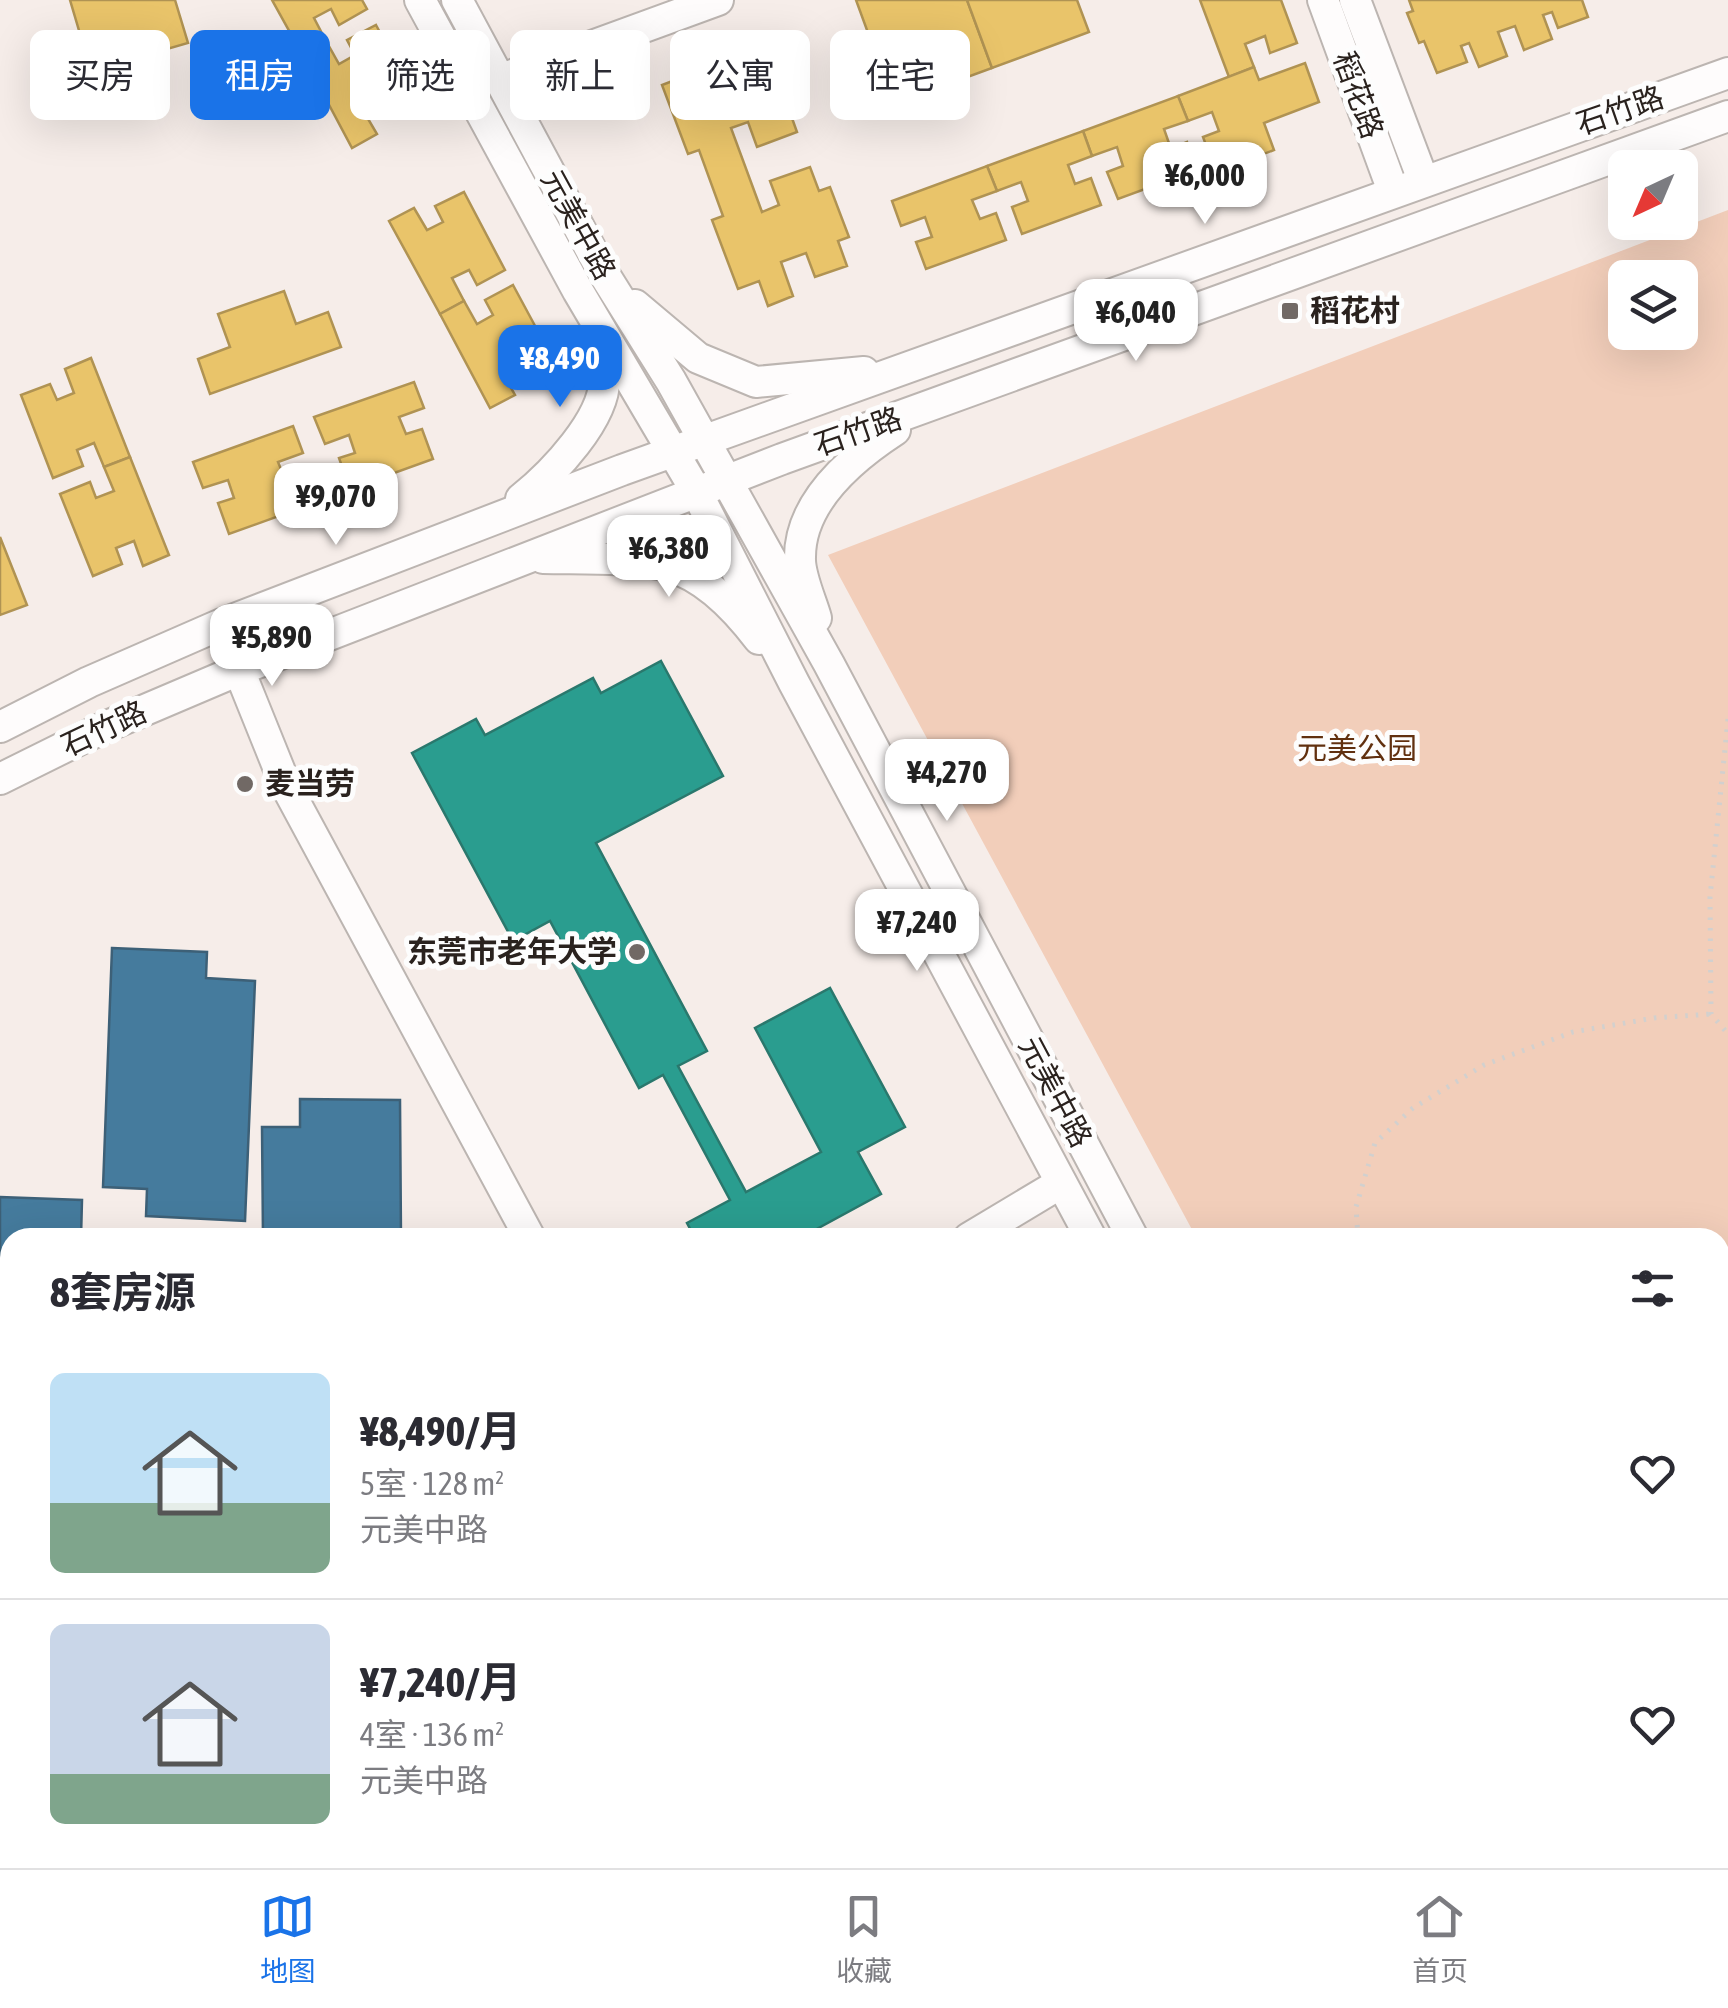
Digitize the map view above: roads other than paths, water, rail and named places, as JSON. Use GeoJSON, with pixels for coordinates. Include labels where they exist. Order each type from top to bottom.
{"type":"FeatureCollection","features":[{"type":"Feature","properties":{"kind":"street","name":"元美中路"},"geometry":{"type":"LineString","coordinates":[[420,0],[578,291],[696,492],[1086,1228]]}},
{"type":"Feature","properties":{"kind":"street","name":"元美中路"},"geometry":{"type":"LineString","coordinates":[[458,0],[604,274],[829,664],[1128,1228]]}},
{"type":"Feature","properties":{"kind":"street"},"geometry":{"type":"LineString","coordinates":[[499,80],[718,0]]}},
{"type":"Feature","properties":{"kind":"street","name":"稻花路"},"geometry":{"type":"LineString","coordinates":[[1323,0],[1392,190]]}},
{"type":"Feature","properties":{"kind":"street","name":"稻花路"},"geometry":{"type":"LineString","coordinates":[[1355,0],[1423,180]]}},
{"type":"Feature","properties":{"kind":"street","name":"石竹路"},"geometry":{"type":"LineString","coordinates":[[0,726],[224,623],[500,517],[1392,190],[1728,73]]}},
{"type":"Feature","properties":{"kind":"street","name":"石竹路"},"geometry":{"type":"LineString","coordinates":[[0,780],[106,727],[239,670],[726,480],[1728,116]]}},
{"type":"Feature","properties":{"kind":"street"},"geometry":{"type":"LineString","coordinates":[[604,274],[654,323],[698,358],[756,382],[912,366]]}},
{"type":"Feature","properties":{"kind":"street"},"geometry":{"type":"LineString","coordinates":[[500,517],[550,476],[599,406],[604,377],[578,291]]}},
{"type":"Feature","properties":{"kind":"street"},"geometry":{"type":"LineString","coordinates":[[829,664],[799,558],[812,505],[869,447],[933,406]]}},
{"type":"Feature","properties":{"kind":"street"},"geometry":{"type":"LineString","coordinates":[[525,558],[598,559],[670,567],[712,589],[750,627],[794,683]]}},
{"type":"Feature","properties":{"kind":"street"},"geometry":{"type":"LineString","coordinates":[[239,670],[284,784],[525,1228]]}},
{"type":"Feature","properties":{"kind":"street"},"geometry":{"type":"LineString","coordinates":[[985,1228],[1061,1182]]}},
{"type":"Feature","properties":{"kind":"place","name":"稻花村"},"geometry":{"type":"Point","coordinates":[1290,311]}},
{"type":"Feature","properties":{"kind":"place","name":"麦当劳"},"geometry":{"type":"Point","coordinates":[245,784]}},
{"type":"Feature","properties":{"kind":"place","name":"东莞市老年大学"},"geometry":{"type":"Point","coordinates":[637,952]}},
{"type":"Feature","properties":{"kind":"park label","name":"元美公园"},"geometry":{"type":"Point","coordinates":[1357,749]}}]}
